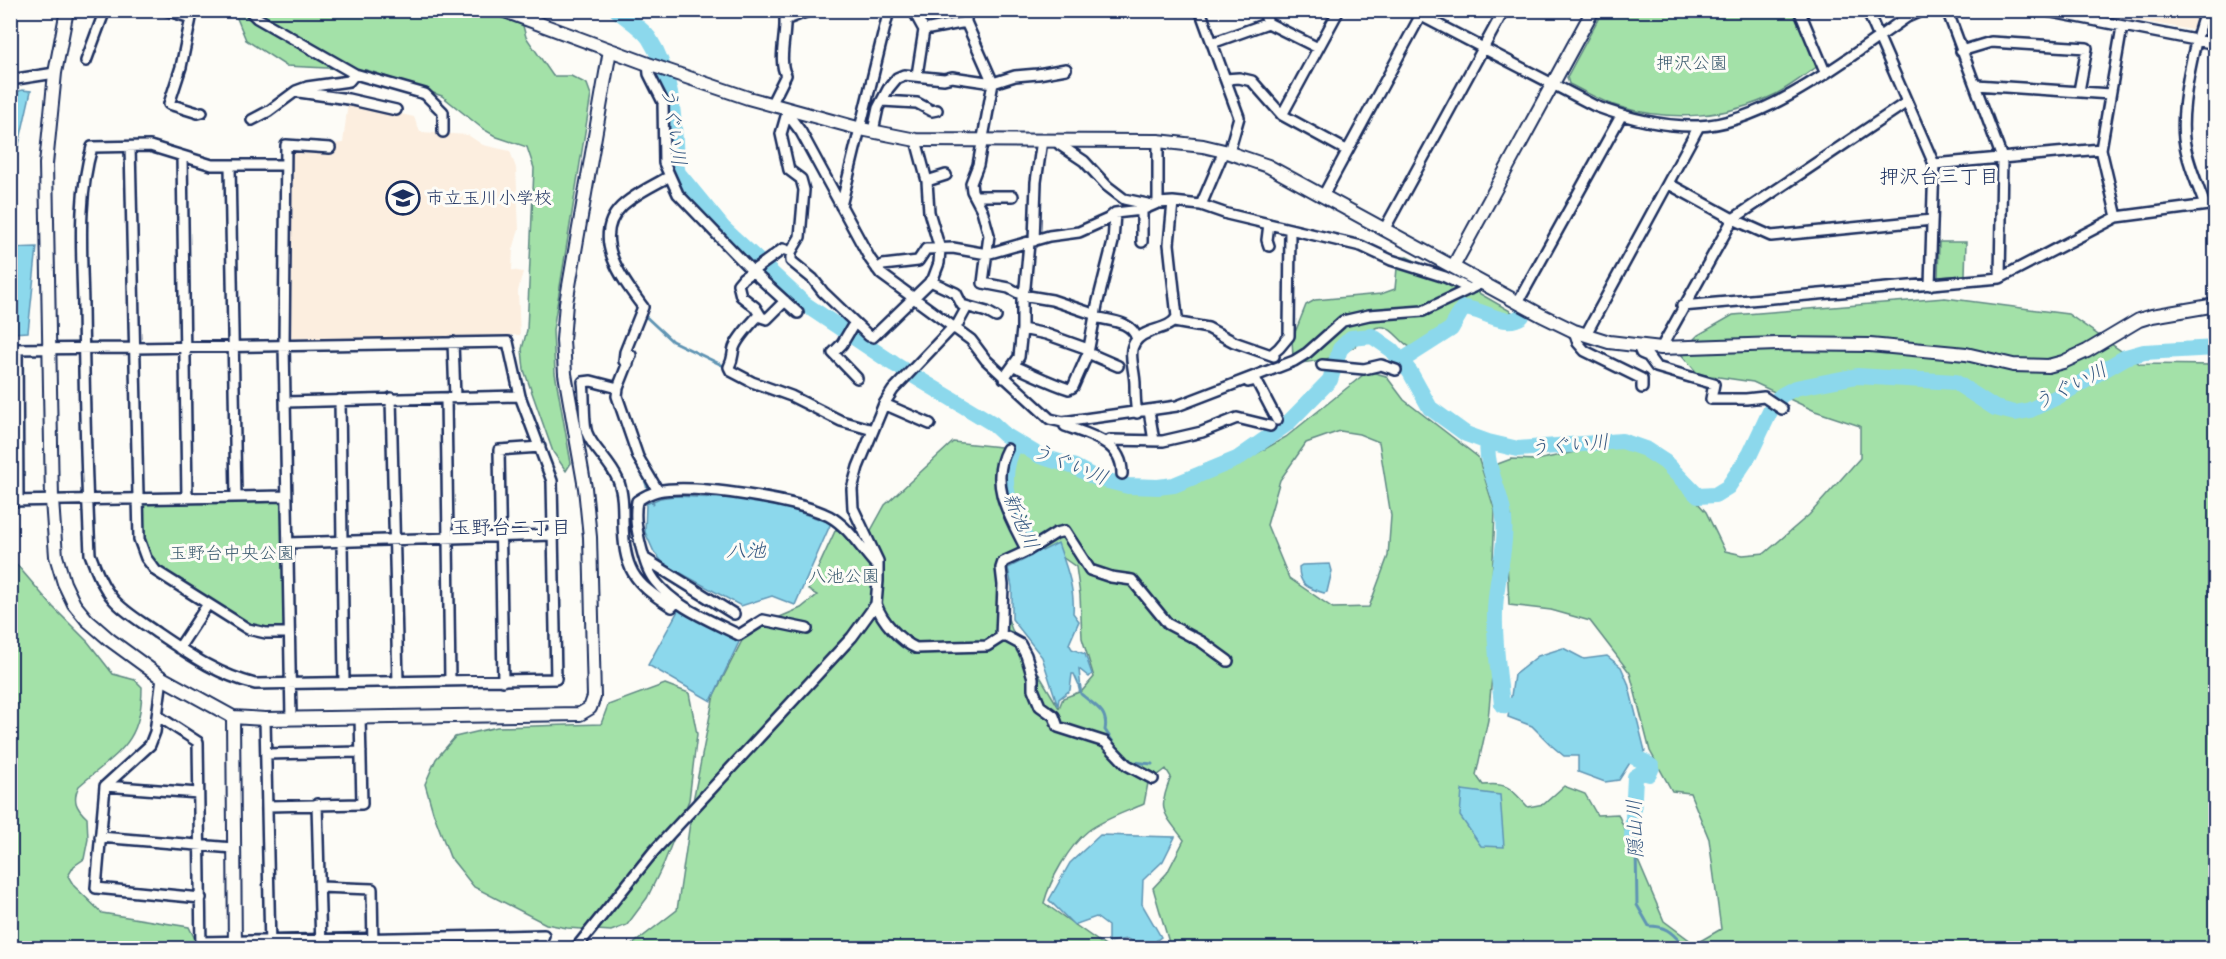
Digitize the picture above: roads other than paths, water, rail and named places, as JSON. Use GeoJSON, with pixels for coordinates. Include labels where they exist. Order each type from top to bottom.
{"type":"FeatureCollection","features":[{"type":"Feature","properties":{"kind":"street"},"geometry":{"type":"LineString","coordinates":[[67,10],[55,73],[46,164],[52,500],[56,556],[64,583],[74,604],[87,620],[162,678],[232,717],[265,719],[580,714],[590,708],[594,697],[590,537],[581,434],[583,382],[591,381],[618,388]]}},
{"type":"Feature","properties":{"kind":"street"},"geometry":{"type":"LineString","coordinates":[[86,61],[105,10]]}},
{"type":"Feature","properties":{"kind":"street"},"geometry":{"type":"LineString","coordinates":[[166,10],[191,18],[181,67],[169,104],[198,113],[202,112]]}},
{"type":"Feature","properties":{"kind":"street"},"geometry":{"type":"LineString","coordinates":[[249,10],[257,18],[355,74],[425,94],[443,112],[443,132]]}},
{"type":"Feature","properties":{"kind":"street"},"geometry":{"type":"LineString","coordinates":[[502,10],[648,64],[786,111],[916,140],[1158,141],[1227,152],[1268,166],[1518,302],[1580,333],[1610,342],[1661,348],[1777,344],[1870,345],[1965,354],[2013,365],[2048,366],[2086,351],[2139,320],[2216,305]]}},
{"type":"Feature","properties":{"kind":"street"},"geometry":{"type":"LineString","coordinates":[[771,105],[786,75],[782,69],[786,35],[785,20],[811,10]]}},
{"type":"Feature","properties":{"kind":"street"},"geometry":{"type":"LineString","coordinates":[[841,206],[867,130],[889,10]]}},
{"type":"Feature","properties":{"kind":"street"},"geometry":{"type":"LineString","coordinates":[[913,10],[924,30],[917,75]]}},
{"type":"Feature","properties":{"kind":"street"},"geometry":{"type":"LineString","coordinates":[[966,10],[966,22],[993,83],[978,165],[971,183],[989,235],[983,283],[1010,288],[1022,295],[1052,300],[1096,316],[1124,323],[1133,330],[1137,339]]}},
{"type":"Feature","properties":{"kind":"street"},"geometry":{"type":"LineString","coordinates":[[1200,10],[1239,117],[1227,152],[1201,205]]}},
{"type":"Feature","properties":{"kind":"street"},"geometry":{"type":"LineString","coordinates":[[1263,10],[1268,22],[1318,48]]}},
{"type":"Feature","properties":{"kind":"street"},"geometry":{"type":"LineString","coordinates":[[1282,115],[1339,10]]}},
{"type":"Feature","properties":{"kind":"street"},"geometry":{"type":"LineString","coordinates":[[1410,10],[1422,13],[1552,85],[1595,106],[1621,116],[1644,121],[1699,126],[1735,119],[1785,98],[1908,17],[1923,10]]}},
{"type":"Feature","properties":{"kind":"street"},"geometry":{"type":"LineString","coordinates":[[1384,230],[1504,10]]}},
{"type":"Feature","properties":{"kind":"street"},"geometry":{"type":"LineString","coordinates":[[1453,267],[1593,10]]}},
{"type":"Feature","properties":{"kind":"street"},"geometry":{"type":"LineString","coordinates":[[1799,10],[1825,72]]}},
{"type":"Feature","properties":{"kind":"street"},"geometry":{"type":"LineString","coordinates":[[1867,10],[1934,164],[1930,285]]}},
{"type":"Feature","properties":{"kind":"street"},"geometry":{"type":"LineString","coordinates":[[1947,10],[2002,158],[2000,278]]}},
{"type":"Feature","properties":{"kind":"street"},"geometry":{"type":"LineString","coordinates":[[2041,10],[2216,44]]}},
{"type":"Feature","properties":{"kind":"street"},"geometry":{"type":"LineString","coordinates":[[2205,206],[2184,138],[2188,78],[2196,39],[2206,10]]}},
{"type":"Feature","properties":{"kind":"street"},"geometry":{"type":"LineString","coordinates":[[1323,195],[1422,13]]}},
{"type":"Feature","properties":{"kind":"street"},"geometry":{"type":"LineString","coordinates":[[924,30],[966,22]]}},
{"type":"Feature","properties":{"kind":"street"},"geometry":{"type":"LineString","coordinates":[[1212,43],[1268,22]]}},
{"type":"Feature","properties":{"kind":"street"},"geometry":{"type":"LineString","coordinates":[[2117,217],[2101,149],[2122,27]]}},
{"type":"Feature","properties":{"kind":"street"},"geometry":{"type":"LineString","coordinates":[[1961,51],[1991,42],[2087,48],[2079,91]]}},
{"type":"Feature","properties":{"kind":"street"},"geometry":{"type":"LineString","coordinates":[[610,50],[566,303],[563,340],[565,374],[581,434],[608,462],[618,481],[622,500],[626,556],[634,576],[646,591],[672,607],[676,602]]}},
{"type":"Feature","properties":{"kind":"street"},"geometry":{"type":"LineString","coordinates":[[648,64],[649,74],[663,102],[664,163],[678,194],[753,272],[798,313]]}},
{"type":"Feature","properties":{"kind":"street"},"geometry":{"type":"LineString","coordinates":[[867,130],[897,78],[904,75],[993,83],[1015,76],[1066,69]]}},
{"type":"Feature","properties":{"kind":"street"},"geometry":{"type":"LineString","coordinates":[[10,81],[55,73]]}},
{"type":"Feature","properties":{"kind":"street"},"geometry":{"type":"LineString","coordinates":[[252,120],[269,111],[296,91],[307,87],[349,81],[355,74]]}},
{"type":"Feature","properties":{"kind":"street"},"geometry":{"type":"LineString","coordinates":[[1225,79],[1239,78],[1252,81],[1282,115],[1346,150]]}},
{"type":"Feature","properties":{"kind":"street"},"geometry":{"type":"LineString","coordinates":[[1976,85],[2110,94]]}},
{"type":"Feature","properties":{"kind":"street"},"geometry":{"type":"LineString","coordinates":[[296,91],[348,99],[396,110]]}},
{"type":"Feature","properties":{"kind":"street"},"geometry":{"type":"LineString","coordinates":[[882,101],[917,103],[932,111],[937,110]]}},
{"type":"Feature","properties":{"kind":"street"},"geometry":{"type":"LineString","coordinates":[[1661,348],[1682,306],[1733,219],[1907,102]]}},
{"type":"Feature","properties":{"kind":"street"},"geometry":{"type":"LineString","coordinates":[[786,111],[801,132],[881,274],[971,340],[986,360],[1050,419],[1063,422],[1149,411],[1195,400],[1307,353],[1343,321],[1369,315],[1423,310],[1482,283]]}},
{"type":"Feature","properties":{"kind":"street"},"geometry":{"type":"LineString","coordinates":[[786,111],[782,134],[789,170],[801,179],[804,190],[800,237],[791,252],[791,261],[813,279],[823,292],[871,336],[890,323],[930,282],[939,263],[940,249],[929,212],[927,181],[916,140]]}},
{"type":"Feature","properties":{"kind":"street"},"geometry":{"type":"LineString","coordinates":[[1518,302],[1621,116]]}},
{"type":"Feature","properties":{"kind":"street"},"geometry":{"type":"LineString","coordinates":[[1642,388],[1642,379],[1585,351],[1578,343],[1580,333],[1669,184],[1699,126]]}},
{"type":"Feature","properties":{"kind":"street"},"geometry":{"type":"LineString","coordinates":[[1004,378],[1019,357],[1022,295],[1032,242],[1036,182],[1042,140]]}},
{"type":"Feature","properties":{"kind":"street"},"geometry":{"type":"LineString","coordinates":[[1057,141],[1084,161],[1107,186],[1124,200],[1155,204],[1173,202],[1201,205],[1227,214],[1361,246],[1391,260],[1470,289]]}},
{"type":"Feature","properties":{"kind":"street"},"geometry":{"type":"LineString","coordinates":[[1155,204],[1158,141]]}},
{"type":"Feature","properties":{"kind":"street"},"geometry":{"type":"LineString","coordinates":[[291,718],[284,345],[286,145],[330,147]]}},
{"type":"Feature","properties":{"kind":"street"},"geometry":{"type":"LineString","coordinates":[[285,165],[212,165],[156,147],[92,147],[81,204],[83,349],[87,499],[90,554],[100,579],[123,610],[207,667],[235,679],[255,684],[556,680],[552,481],[520,396],[508,342],[83,349],[14,349],[14,500],[87,499],[136,499],[286,496]]}},
{"type":"Feature","properties":{"kind":"street"},"geometry":{"type":"LineString","coordinates":[[130,147],[136,499],[139,539],[146,558],[156,571],[248,629],[266,633],[290,633]]}},
{"type":"Feature","properties":{"kind":"street"},"geometry":{"type":"LineString","coordinates":[[1934,164],[2101,149]]}},
{"type":"Feature","properties":{"kind":"street"},"geometry":{"type":"LineString","coordinates":[[182,156],[187,498]]}},
{"type":"Feature","properties":{"kind":"street"},"geometry":{"type":"LineString","coordinates":[[230,166],[236,497]]}},
{"type":"Feature","properties":{"kind":"street"},"geometry":{"type":"LineString","coordinates":[[927,181],[946,175]]}},
{"type":"Feature","properties":{"kind":"street"},"geometry":{"type":"LineString","coordinates":[[658,491],[638,457],[617,396],[629,359],[624,361],[625,352],[643,307],[615,265],[608,239],[609,224],[622,206],[669,177]]}},
{"type":"Feature","properties":{"kind":"street"},"geometry":{"type":"LineString","coordinates":[[1669,184],[1733,219],[1771,236],[1932,220]]}},
{"type":"Feature","properties":{"kind":"street"},"geometry":{"type":"LineString","coordinates":[[975,196],[1013,196]]}},
{"type":"Feature","properties":{"kind":"street"},"geometry":{"type":"LineString","coordinates":[[1173,202],[1169,244],[1177,312],[1174,322]]}},
{"type":"Feature","properties":{"kind":"street"},"geometry":{"type":"LineString","coordinates":[[877,269],[883,265],[918,261],[926,249],[953,248],[987,254],[1049,236],[1079,232],[1108,219],[1115,213],[1142,210],[1155,204]]}},
{"type":"Feature","properties":{"kind":"street"},"geometry":{"type":"LineString","coordinates":[[1682,306],[2000,278],[2117,217],[2216,204]]}},
{"type":"Feature","properties":{"kind":"street"},"geometry":{"type":"LineString","coordinates":[[1142,210],[1142,242]]}},
{"type":"Feature","properties":{"kind":"street"},"geometry":{"type":"LineString","coordinates":[[1014,366],[1040,376],[1044,381],[1069,389],[1073,387],[1088,351],[1113,242],[1115,213]]}},
{"type":"Feature","properties":{"kind":"street"},"geometry":{"type":"LineString","coordinates":[[1269,224],[1267,240],[1269,246]]}},
{"type":"Feature","properties":{"kind":"street"},"geometry":{"type":"LineString","coordinates":[[1272,354],[1289,336],[1290,229]]}},
{"type":"Feature","properties":{"kind":"street"},"geometry":{"type":"LineString","coordinates":[[791,252],[783,249],[738,284],[741,296],[756,307],[760,315],[734,349],[734,358],[729,367],[731,371],[752,382],[790,396],[841,421],[873,430]]}},
{"type":"Feature","properties":{"kind":"street"},"geometry":{"type":"LineString","coordinates":[[930,282],[956,293],[962,305],[996,316]]}},
{"type":"Feature","properties":{"kind":"street"},"geometry":{"type":"LineString","coordinates":[[758,316],[767,319],[785,301]]}},
{"type":"Feature","properties":{"kind":"street"},"geometry":{"type":"LineString","coordinates":[[967,307],[954,328],[893,390],[884,404],[858,467],[852,489],[853,508],[878,561],[876,604],[880,613],[906,644],[916,648],[987,646],[1001,637],[1007,637],[1020,644],[1034,678],[1033,689],[1040,706],[1054,716],[1058,727],[1105,742],[1127,765],[1153,779]]}},
{"type":"Feature","properties":{"kind":"street"},"geometry":{"type":"LineString","coordinates":[[1137,412],[1130,354],[1137,339],[1174,322],[1208,328],[1234,342],[1272,354],[1282,364]]}},
{"type":"Feature","properties":{"kind":"street"},"geometry":{"type":"LineString","coordinates":[[852,327],[842,344],[833,353],[857,378]]}},
{"type":"Feature","properties":{"kind":"street"},"geometry":{"type":"LineString","coordinates":[[1022,329],[1046,334],[1118,366]]}},
{"type":"Feature","properties":{"kind":"street"},"geometry":{"type":"LineString","coordinates":[[450,681],[447,538],[453,342]]}},
{"type":"Feature","properties":{"kind":"street"},"geometry":{"type":"LineString","coordinates":[[1638,346],[1641,353],[1648,356],[1656,367],[1714,384],[1711,399],[1764,397],[1782,409]]}},
{"type":"Feature","properties":{"kind":"street"},"geometry":{"type":"LineString","coordinates":[[1322,364],[1364,369],[1381,365],[1396,370]]}},
{"type":"Feature","properties":{"kind":"street"},"geometry":{"type":"LineString","coordinates":[[1107,442],[1110,440],[1163,441],[1202,432],[1237,418],[1274,423],[1256,380],[1248,382],[1245,380]]}},
{"type":"Feature","properties":{"kind":"street"},"geometry":{"type":"LineString","coordinates":[[286,402],[520,396]]}},
{"type":"Feature","properties":{"kind":"street"},"geometry":{"type":"LineString","coordinates":[[391,398],[398,682]]}},
{"type":"Feature","properties":{"kind":"street"},"geometry":{"type":"LineString","coordinates":[[340,400],[344,682]]}},
{"type":"Feature","properties":{"kind":"street"},"geometry":{"type":"LineString","coordinates":[[884,404],[930,424]]}},
{"type":"Feature","properties":{"kind":"street"},"geometry":{"type":"LineString","coordinates":[[1149,411],[1154,441]]}},
{"type":"Feature","properties":{"kind":"street"},"geometry":{"type":"LineString","coordinates":[[1063,422],[1065,426],[1107,442],[1119,453],[1122,474]]}},
{"type":"Feature","properties":{"kind":"street"},"geometry":{"type":"LineString","coordinates":[[503,681],[499,450],[540,447]]}},
{"type":"Feature","properties":{"kind":"street"},"geometry":{"type":"LineString","coordinates":[[1007,449],[1001,465],[999,486],[1006,508],[1027,551]]}},
{"type":"Feature","properties":{"kind":"street"},"geometry":{"type":"LineString","coordinates":[[807,629],[763,620],[739,635],[676,602],[654,580],[644,558],[637,532],[635,512],[637,501],[658,491],[687,489],[765,497],[814,510],[831,517],[848,531],[878,567]]}},
{"type":"Feature","properties":{"kind":"street"},"geometry":{"type":"LineString","coordinates":[[1001,637],[1003,585],[1001,568],[1003,562],[1027,551],[1056,533],[1065,531],[1090,570],[1111,577],[1132,580],[1168,624],[1202,642],[1228,661]]}},
{"type":"Feature","properties":{"kind":"street"},"geometry":{"type":"LineString","coordinates":[[288,543],[554,536]]}},
{"type":"Feature","properties":{"kind":"street"},"geometry":{"type":"LineString","coordinates":[[644,558],[734,614]]}},
{"type":"Feature","properties":{"kind":"street"},"geometry":{"type":"LineString","coordinates":[[179,648],[208,604]]}},
{"type":"Feature","properties":{"kind":"street"},"geometry":{"type":"LineString","coordinates":[[576,948],[654,850],[852,637],[876,604]]}},
{"type":"Feature","properties":{"kind":"street"},"geometry":{"type":"LineString","coordinates":[[162,678],[158,716],[150,745],[105,786],[96,888],[201,898]]}},
{"type":"Feature","properties":{"kind":"street"},"geometry":{"type":"LineString","coordinates":[[158,716],[198,742],[201,945],[373,943],[424,938],[544,935],[538,948]]}},
{"type":"Feature","properties":{"kind":"street"},"geometry":{"type":"LineString","coordinates":[[232,717],[235,945]]}},
{"type":"Feature","properties":{"kind":"street"},"geometry":{"type":"LineString","coordinates":[[268,806],[362,804],[360,717]]}},
{"type":"Feature","properties":{"kind":"street"},"geometry":{"type":"LineString","coordinates":[[265,719],[270,944]]}},
{"type":"Feature","properties":{"kind":"street"},"geometry":{"type":"LineString","coordinates":[[266,754],[360,752]]}},
{"type":"Feature","properties":{"kind":"street"},"geometry":{"type":"LineString","coordinates":[[105,786],[198,793]]}},
{"type":"Feature","properties":{"kind":"street"},"geometry":{"type":"LineString","coordinates":[[317,804],[321,944]]}},
{"type":"Feature","properties":{"kind":"street"},"geometry":{"type":"LineString","coordinates":[[100,837],[233,848]]}},
{"type":"Feature","properties":{"kind":"street"},"geometry":{"type":"LineString","coordinates":[[320,887],[372,889],[373,943]]}},
{"type":"Feature","properties":{"kind":"street"},"geometry":{"type":"LineString","coordinates":[[475,937],[475,948]]}},
{"type":"Feature","properties":{"kind":"street"},"geometry":{"type":"LineString","coordinates":[[424,938],[424,948]]}},
{"type":"Feature","properties":{"kind":"water"},"geometry":{"type":"Polygon","coordinates":[[[22,90],[31,91],[13,171],[10,169],[11,94],[22,90]]]}},
{"type":"Feature","properties":{"kind":"water"},"geometry":{"type":"Polygon","coordinates":[[[37,247],[28,332],[11,333],[11,248],[37,247]]]}},
{"type":"Feature","properties":{"kind":"water","name":"八池"},"geometry":{"type":"Polygon","coordinates":[[[674,496],[763,500],[831,523],[795,605],[772,596],[741,606],[664,564],[654,552],[645,532],[646,504],[660,498],[674,496]]]}},
{"type":"Feature","properties":{"kind":"water"},"geometry":{"type":"Polygon","coordinates":[[[1058,543],[1071,586],[1073,613],[1079,621],[1069,644],[1072,649],[1085,654],[1092,674],[1089,677],[1079,669],[1081,690],[1072,674],[1070,690],[1059,699],[1058,706],[1042,657],[1012,619],[1012,587],[1008,568],[1058,543]]]}},
{"type":"Feature","properties":{"kind":"water"},"geometry":{"type":"Polygon","coordinates":[[[1330,564],[1332,571],[1327,592],[1313,589],[1302,582],[1299,567],[1302,565],[1330,564]]]}},
{"type":"Feature","properties":{"kind":"water"},"geometry":{"type":"Polygon","coordinates":[[[679,609],[739,642],[711,701],[648,665],[679,609]]]}},
{"type":"Feature","properties":{"kind":"water"},"geometry":{"type":"Polygon","coordinates":[[[1563,648],[1584,659],[1607,656],[1621,667],[1628,683],[1645,751],[1631,761],[1619,780],[1605,782],[1578,772],[1578,756],[1564,756],[1532,726],[1508,717],[1514,675],[1538,656],[1563,648]]]}},
{"type":"Feature","properties":{"kind":"water"},"geometry":{"type":"Polygon","coordinates":[[[1462,790],[1500,795],[1504,847],[1481,846],[1460,816],[1462,790]]]}},
{"type":"Feature","properties":{"kind":"water"},"geometry":{"type":"Polygon","coordinates":[[[1100,835],[1175,837],[1163,861],[1143,880],[1142,904],[1161,937],[1148,947],[1127,939],[1108,942],[1108,926],[1096,917],[1074,925],[1049,900],[1070,863],[1100,835]]]}},
{"type":"Feature","properties":{"kind":"waterway","name":"うぐい川"},"geometry":{"type":"LineString","coordinates":[[617,10],[646,34],[657,53],[671,100],[678,173],[723,228],[806,305],[894,364],[992,423],[1005,435],[1040,456],[1075,467],[1096,478],[1128,486],[1174,485],[1237,459],[1287,424],[1330,380],[1340,349],[1351,338],[1372,336],[1392,350],[1410,372],[1430,408],[1466,434],[1518,449],[1622,441],[1645,449],[1665,462],[1698,496],[1715,495],[1728,487],[1750,454],[1774,403],[1782,395],[1795,388],[1857,376],[1955,382],[1995,408],[2015,413],[2030,410],[2057,397],[2126,357],[2144,352],[2216,348]]}},
{"type":"Feature","properties":{"kind":"waterway"},"geometry":{"type":"LineString","coordinates":[[656,179],[668,168],[676,165]]}},
{"type":"Feature","properties":{"kind":"waterway"},"geometry":{"type":"LineString","coordinates":[[1401,361],[1451,329],[1463,308],[1500,319],[1508,320],[1522,316]]}},
{"type":"Feature","properties":{"kind":"waterway"},"geometry":{"type":"LineString","coordinates":[[643,314],[672,341],[726,367]]}},
{"type":"Feature","properties":{"kind":"waterway"},"geometry":{"type":"LineString","coordinates":[[1488,442],[1489,461],[1504,518],[1504,542],[1495,613],[1502,705],[1525,707],[1531,710]]}},
{"type":"Feature","properties":{"kind":"waterway","name":"新池川"},"geometry":{"type":"LineString","coordinates":[[1016,443],[1009,459],[1006,475],[1007,491],[1017,520],[1040,566]]}},
{"type":"Feature","properties":{"kind":"waterway"},"geometry":{"type":"LineString","coordinates":[[641,469],[653,503]]}},
{"type":"Feature","properties":{"kind":"waterway"},"geometry":{"type":"LineString","coordinates":[[1079,686],[1081,694],[1105,717],[1105,730],[1119,751]]}},
{"type":"Feature","properties":{"kind":"waterway","name":"隠山川"},"geometry":{"type":"LineString","coordinates":[[1617,749],[1652,767],[1649,774],[1643,772],[1635,777],[1632,837]]}},
{"type":"Feature","properties":{"kind":"waterway"},"geometry":{"type":"LineString","coordinates":[[1125,757],[1133,762],[1152,764]]}},
{"type":"Feature","properties":{"kind":"waterway","name":"隠山川"},"geometry":{"type":"LineString","coordinates":[[1632,837],[1636,849],[1637,905],[1649,926],[1663,928],[1670,932],[1681,943],[1679,948]]}},
{"type":"Feature","properties":{"kind":"place","name":"市立玉川小学校"},"geometry":{"type":"Point","coordinates":[403,198]}},
{"type":"Feature","properties":{"kind":"district","name":"押沢台三丁目"},"geometry":{"type":"Point","coordinates":[1939,176]}},
{"type":"Feature","properties":{"kind":"district","name":"玉野台二丁目"},"geometry":{"type":"Point","coordinates":[511,527]}},
{"type":"Feature","properties":{"kind":"park label","name":"押沢公園"},"geometry":{"type":"Point","coordinates":[1692,63]}},
{"type":"Feature","properties":{"kind":"park label","name":"玉野台中央公園"},"geometry":{"type":"Point","coordinates":[232,553]}},
{"type":"Feature","properties":{"kind":"park label","name":"八池公園"},"geometry":{"type":"Point","coordinates":[844,576]}}]}
